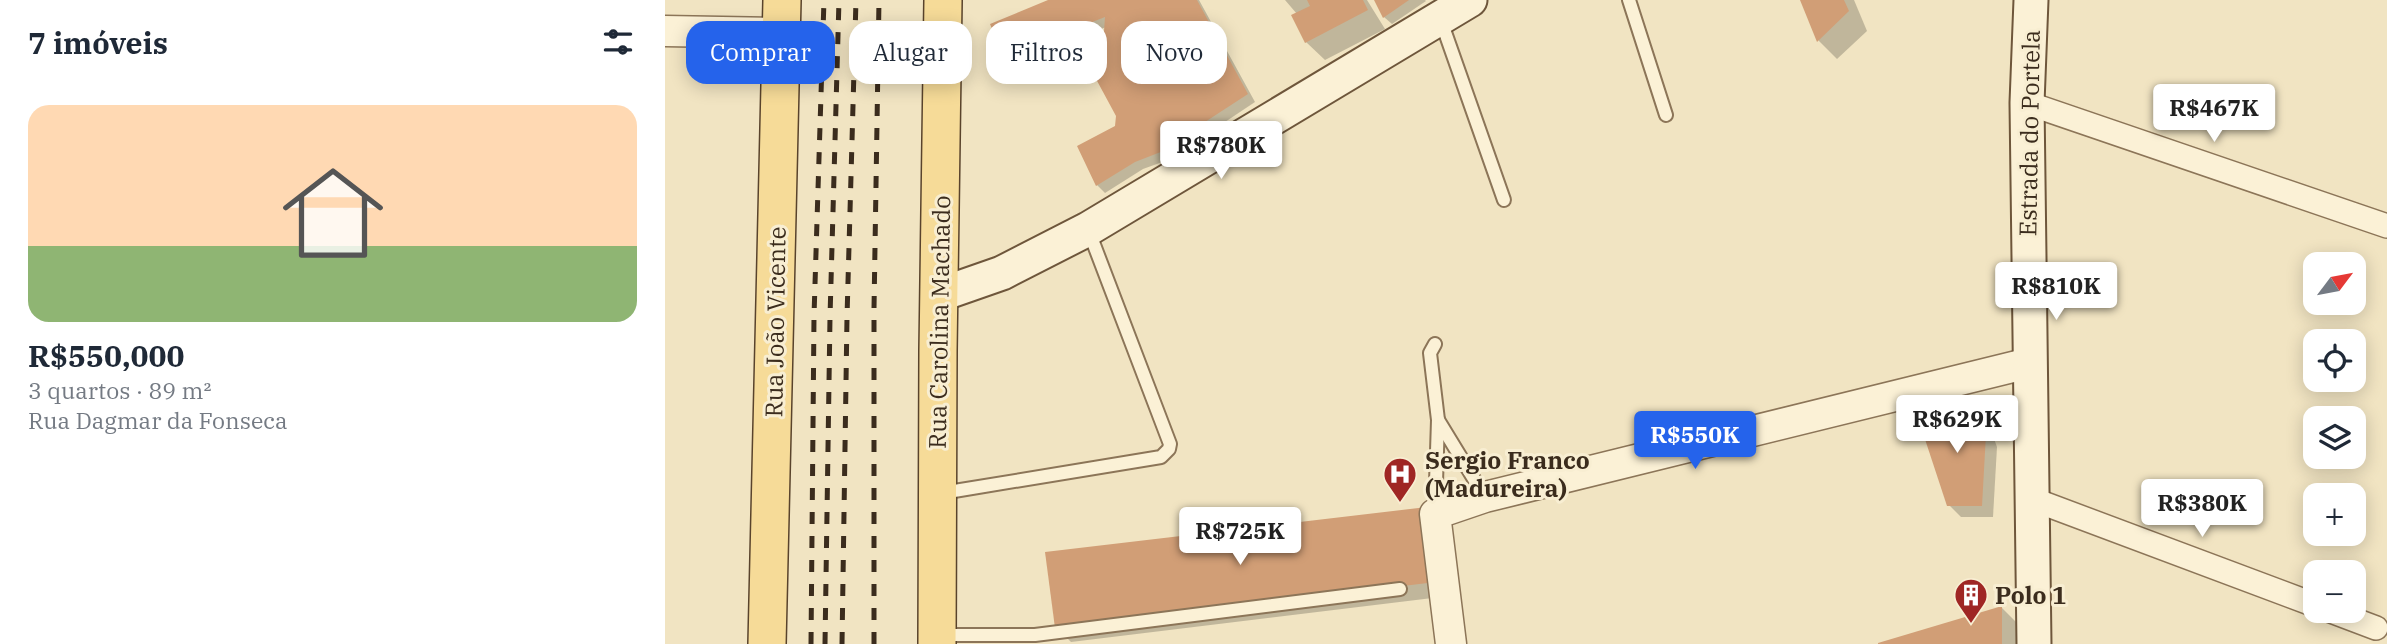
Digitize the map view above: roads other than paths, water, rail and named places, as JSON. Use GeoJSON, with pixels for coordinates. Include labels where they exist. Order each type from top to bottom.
{"type":"FeatureCollection","features":[{"type":"Feature","properties":{"kind":"main road","name":"Rua Carolina Machado"},"geometry":{"type":"LineString","coordinates":[[937,640],[943,0]]}},
{"type":"Feature","properties":{"kind":"main road"},"geometry":{"type":"LineString","coordinates":[[939,295],[1002,273],[1088,229],[1470,0]]}},
{"type":"Feature","properties":{"kind":"main road","name":"Estrada do Portela"},"geometry":{"type":"LineString","coordinates":[[2031,0],[2027,103],[2034,644]]}},
{"type":"Feature","properties":{"kind":"main road","name":"Rua João Vicente"},"geometry":{"type":"LineString","coordinates":[[767,644],[781,17]]}},
{"type":"Feature","properties":{"kind":"street"},"geometry":{"type":"LineString","coordinates":[[665,31],[781,17]]}},
{"type":"Feature","properties":{"kind":"street"},"geometry":{"type":"LineString","coordinates":[[2027,103],[2387,226]]}},
{"type":"Feature","properties":{"kind":"street"},"geometry":{"type":"LineString","coordinates":[[1451,644],[1435,514],[1485,497],[2029,363]]}},
{"type":"Feature","properties":{"kind":"street"},"geometry":{"type":"LineString","coordinates":[[2032,499],[2303,601]]}},
{"type":"Feature","properties":{"kind":"street"},"geometry":{"type":"LineString","coordinates":[[2363,623],[2377,628]]}},
{"type":"Feature","properties":{"kind":"lane"},"geometry":{"type":"LineString","coordinates":[[1629,0],[1666,115]]}},
{"type":"Feature","properties":{"kind":"lane"},"geometry":{"type":"LineString","coordinates":[[1440,18],[1504,200]]}},
{"type":"Feature","properties":{"kind":"lane"},"geometry":{"type":"LineString","coordinates":[[938,493],[1161,457],[1169,449],[1170,444],[1088,229]]}},
{"type":"Feature","properties":{"kind":"lane"},"geometry":{"type":"LineString","coordinates":[[1435,344],[1430,353],[1438,420],[1435,514]]}},
{"type":"Feature","properties":{"kind":"lane"},"geometry":{"type":"LineString","coordinates":[[1438,420],[1485,497]]}},
{"type":"Feature","properties":{"kind":"lane"},"geometry":{"type":"LineString","coordinates":[[937,640],[1035,635],[1401,589]]}},
{"type":"Feature","properties":{"kind":"railway"},"geometry":{"type":"LineString","coordinates":[[811,644],[814,316],[824,0]]}},
{"type":"Feature","properties":{"kind":"railway"},"geometry":{"type":"LineString","coordinates":[[825,644],[830,317],[839,0]]}},
{"type":"Feature","properties":{"kind":"railway"},"geometry":{"type":"LineString","coordinates":[[842,644],[847,317],[856,0]]}},
{"type":"Feature","properties":{"kind":"railway"},"geometry":{"type":"LineString","coordinates":[[874,644],[874,309],[879,0]]}},
{"type":"Feature","properties":{"kind":"place","name":"Sergio Franco (Madureira)"},"geometry":{"type":"Point","coordinates":[1400,504]}},
{"type":"Feature","properties":{"kind":"place","name":"Polo 1"},"geometry":{"type":"Point","coordinates":[1971,625]}}]}
